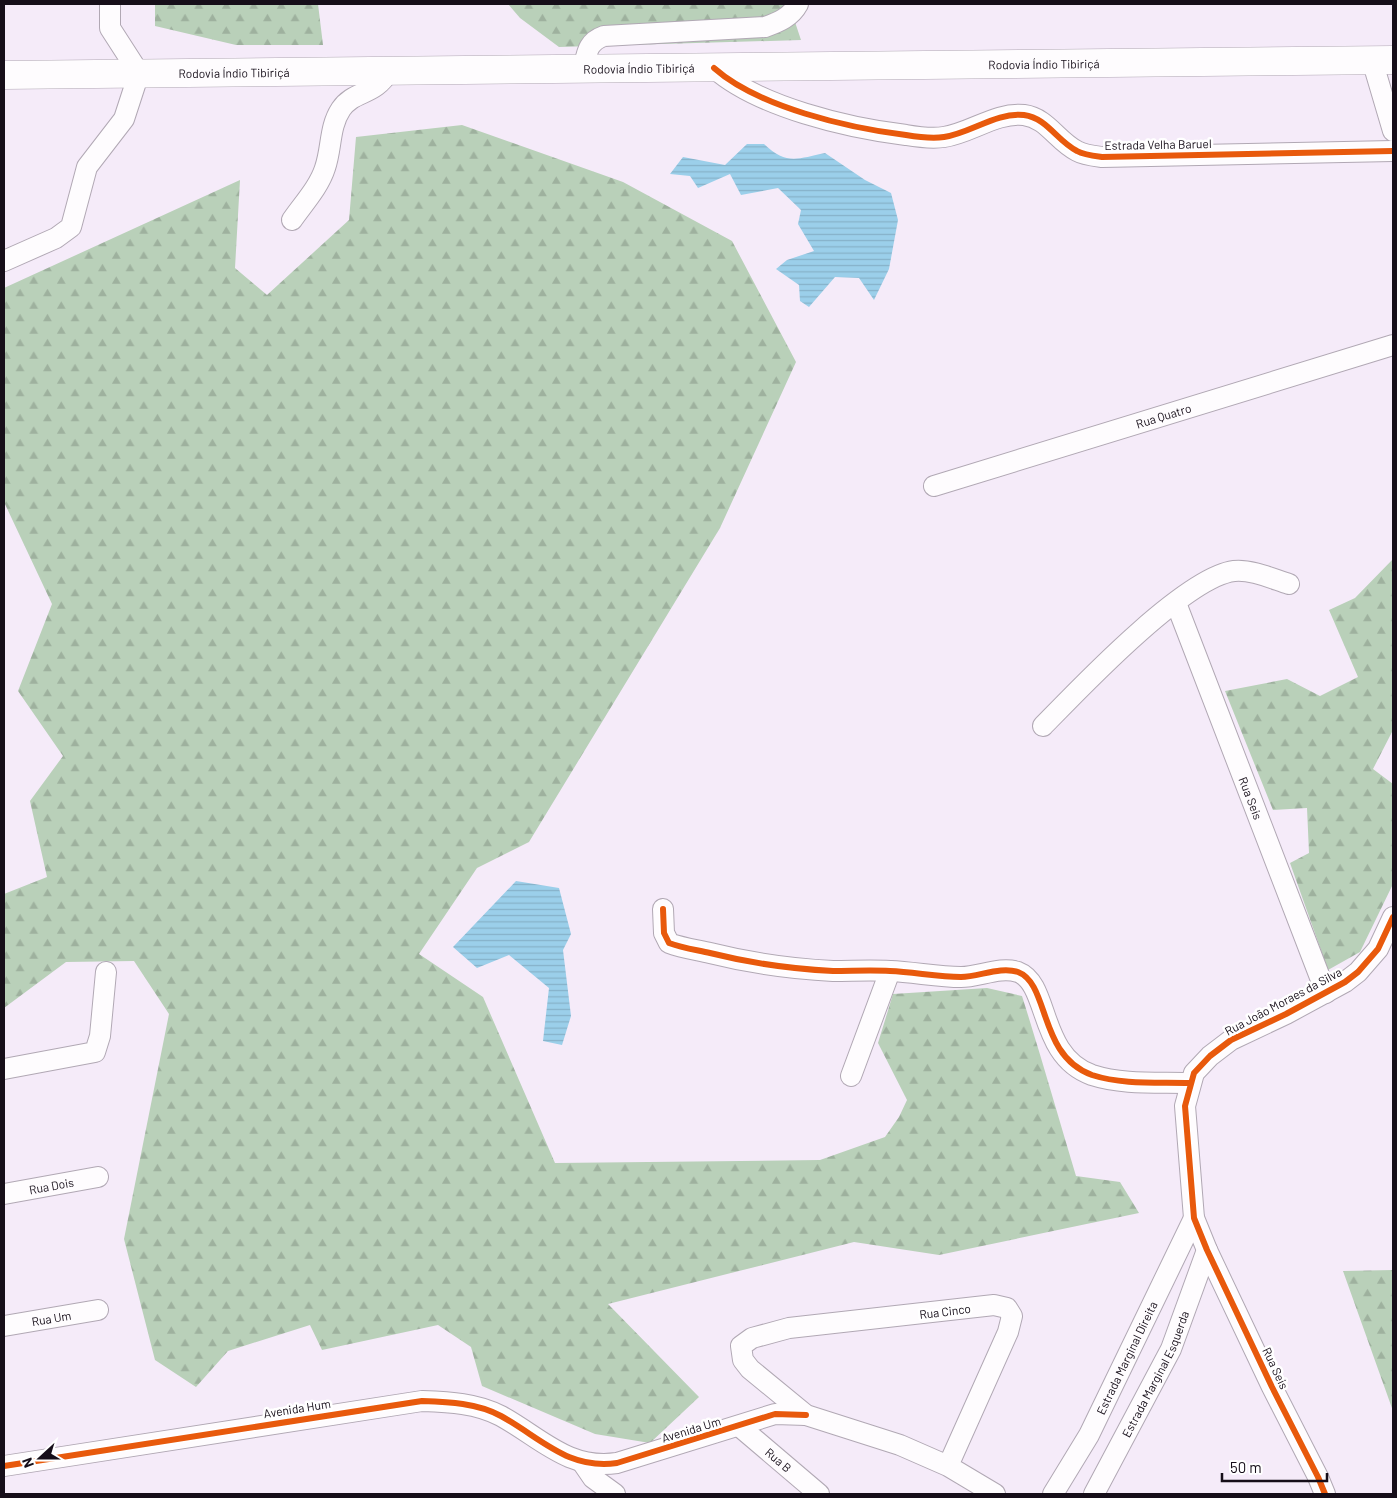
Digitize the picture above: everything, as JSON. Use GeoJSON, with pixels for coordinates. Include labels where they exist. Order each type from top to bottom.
{"type":"FeatureCollection","features":[{"type":"Feature","properties":{"kind":"highway","name":"Rodovia Índio Tibiriçá"},"geometry":{"type":"LineString","coordinates":[[4,75],[1383,60]]}},
{"type":"Feature","properties":{"kind":"street"},"geometry":{"type":"LineString","coordinates":[[4,260],[56,238],[71,227],[88,167],[124,119],[140,73],[110,28],[110,4]]}},
{"type":"Feature","properties":{"kind":"street"},"geometry":{"type":"LineString","coordinates":[[583,70],[589,45],[595,39],[604,36],[765,27],[781,22],[795,10],[798,4]]}},
{"type":"Feature","properties":{"kind":"street"},"geometry":{"type":"LineString","coordinates":[[1383,60],[1393,131]]}},
{"type":"Feature","properties":{"kind":"street","name":"Estrada Velha Baruel"},"geometry":{"type":"LineString","coordinates":[[714,68],[726,79],[770,102],[859,128],[896,134],[944,137],[1006,116],[1019,115],[1036,118],[1044,123],[1060,139],[1078,152],[1102,157],[1393,150]]}},
{"type":"Feature","properties":{"kind":"street"},"geometry":{"type":"LineString","coordinates":[[292,220],[326,167],[332,129],[340,110],[350,100],[378,86],[388,72]]}},
{"type":"Feature","properties":{"kind":"street","name":"Rua Quatro"},"geometry":{"type":"LineString","coordinates":[[934,486],[1393,345]]}},
{"type":"Feature","properties":{"kind":"street"},"geometry":{"type":"LineString","coordinates":[[1043,726],[1127,642],[1204,581],[1234,571],[1257,574],[1289,584]]}},
{"type":"Feature","properties":{"kind":"street","name":"Rua Seis"},"geometry":{"type":"LineString","coordinates":[[1176,603],[1326,993]]}},
{"type":"Feature","properties":{"kind":"street"},"geometry":{"type":"LineString","coordinates":[[663,909],[665,937],[673,944],[733,958],[780,966],[833,970],[890,971],[961,977],[999,971],[1016,972],[1029,980],[1036,990],[1052,1036],[1061,1052],[1075,1066],[1091,1074],[1118,1082],[1190,1082]]}},
{"type":"Feature","properties":{"kind":"street","name":"Rua João Moraes da Silva"},"geometry":{"type":"LineString","coordinates":[[1207,1250],[1194,1218],[1185,1106],[1194,1073],[1210,1056],[1232,1040],[1326,993],[1358,972],[1378,949],[1393,918]]}},
{"type":"Feature","properties":{"kind":"street"},"geometry":{"type":"LineString","coordinates":[[851,1076],[890,971]]}},
{"type":"Feature","properties":{"kind":"street"},"geometry":{"type":"LineString","coordinates":[[4,1069],[96,1052],[100,1036],[106,972]]}},
{"type":"Feature","properties":{"kind":"street","name":"Rua Dois"},"geometry":{"type":"LineString","coordinates":[[4,1194],[98,1177]]}},
{"type":"Feature","properties":{"kind":"street","name":"Estrada Marginal Direita"},"geometry":{"type":"LineString","coordinates":[[1053,1494],[1089,1436],[1194,1218]]}},
{"type":"Feature","properties":{"kind":"street","name":"Rua Seis"},"geometry":{"type":"LineString","coordinates":[[1207,1250],[1272,1387],[1318,1477],[1324,1494]]}},
{"type":"Feature","properties":{"kind":"street","name":"Estrada Marginal Esquerda"},"geometry":{"type":"LineString","coordinates":[[1094,1494],[1171,1349],[1207,1250]]}},
{"type":"Feature","properties":{"kind":"street","name":"Rua Cinco"},"geometry":{"type":"LineString","coordinates":[[750,1369],[743,1360],[741,1346],[747,1340],[764,1333],[789,1328],[994,1304],[1004,1307],[1010,1310],[1012,1316],[1008,1332],[948,1466]]}},
{"type":"Feature","properties":{"kind":"street","name":"Rua Um"},"geometry":{"type":"LineString","coordinates":[[4,1326],[98,1310]]}},
{"type":"Feature","properties":{"kind":"street","name":"Avenida Um"},"geometry":{"type":"LineString","coordinates":[[750,1369],[806,1415]]}},
{"type":"Feature","properties":{"kind":"street","name":"Avenida Hum"},"geometry":{"type":"LineString","coordinates":[[4,1466],[422,1401],[457,1402],[500,1416],[541,1443],[582,1462]]}},
{"type":"Feature","properties":{"kind":"street","name":"Avenida Um"},"geometry":{"type":"LineString","coordinates":[[582,1462],[600,1465],[617,1463],[774,1414],[806,1415],[900,1445],[948,1466],[995,1494]]}},
{"type":"Feature","properties":{"kind":"street","name":"Rua B"},"geometry":{"type":"LineString","coordinates":[[739,1426],[819,1494]]}},
{"type":"Feature","properties":{"kind":"street"},"geometry":{"type":"LineString","coordinates":[[582,1462],[593,1478],[615,1494]]}},
{"type":"Feature","properties":{"kind":"green space"},"geometry":{"type":"Polygon","coordinates":[[[155,4],[318,4],[323,45],[236,45],[155,26],[155,4]]]}},
{"type":"Feature","properties":{"kind":"green space"},"geometry":{"type":"Polygon","coordinates":[[[508,4],[789,4],[801,40],[559,47],[520,18],[508,4]]]}},
{"type":"Feature","properties":{"kind":"green space"},"geometry":{"type":"Polygon","coordinates":[[[462,125],[623,182],[732,241],[796,362],[720,528],[529,842],[477,868],[419,954],[483,997],[555,1163],[820,1160],[885,1137],[899,1117],[907,1100],[878,1043],[893,994],[987,988],[1022,996],[1076,1176],[1120,1182],[1139,1213],[939,1255],[854,1242],[608,1304],[699,1397],[650,1443],[595,1434],[482,1386],[471,1347],[438,1325],[322,1350],[310,1325],[228,1351],[196,1387],[155,1360],[124,1239],[169,1014],[134,961],[66,962],[4,1008],[4,894],[47,877],[30,801],[63,756],[18,691],[52,604],[4,502],[4,288],[240,180],[235,268],[267,295],[349,220],[356,137],[462,125]]]}},
{"type":"Feature","properties":{"kind":"green space"},"geometry":{"type":"Polygon","coordinates":[[[1393,559],[1393,730],[1373,769],[1393,784],[1393,884],[1360,952],[1328,970],[1290,863],[1309,853],[1307,808],[1273,810],[1225,691],[1287,679],[1320,696],[1358,677],[1329,610],[1355,598],[1393,559]]]}},
{"type":"Feature","properties":{"kind":"green space"},"geometry":{"type":"Polygon","coordinates":[[[1393,1270],[1393,1411],[1343,1271],[1393,1270]]]}},
{"type":"Feature","properties":{"kind":"water"},"geometry":{"type":"Polygon","coordinates":[[[747,144],[764,144],[779,155],[792,159],[825,153],[865,180],[891,193],[898,220],[889,269],[874,300],[859,278],[835,277],[809,307],[800,301],[799,285],[776,269],[787,260],[814,251],[798,224],[801,210],[778,188],[741,195],[730,174],[698,188],[690,176],[670,174],[683,157],[725,165],[747,144]]]}},
{"type":"Feature","properties":{"kind":"water"},"geometry":{"type":"Polygon","coordinates":[[[516,881],[559,888],[571,934],[563,950],[571,1016],[562,1045],[543,1041],[549,988],[509,955],[477,968],[453,947],[516,881]]]}},
{"type":"Feature","properties":{"kind":"cycle path"},"geometry":{"type":"LineString","coordinates":[[714,68],[754,94],[805,114],[858,127],[920,137],[934,138],[954,135],[1003,117],[1024,115],[1039,120],[1077,151],[1102,157],[1393,151]]}},
{"type":"Feature","properties":{"kind":"cycle path"},"geometry":{"type":"LineString","coordinates":[[663,909],[664,933],[669,943],[684,948],[756,963],[818,970],[890,971],[952,977],[968,977],[1004,970],[1018,972],[1028,979],[1035,990],[1053,1037],[1062,1053],[1075,1066],[1092,1075],[1116,1080],[1190,1083]]}},
{"type":"Feature","properties":{"kind":"cycle path"},"geometry":{"type":"LineString","coordinates":[[1325,1494],[1272,1387],[1207,1250],[1194,1218],[1185,1106],[1194,1073],[1210,1056],[1231,1040],[1286,1014],[1345,982],[1358,972],[1378,949],[1393,917]]}},
{"type":"Feature","properties":{"kind":"cycle path"},"geometry":{"type":"LineString","coordinates":[[4,1466],[422,1401],[463,1404],[482,1408],[501,1416],[569,1457],[584,1462],[600,1464],[617,1463],[775,1414],[806,1415]]}}]}
